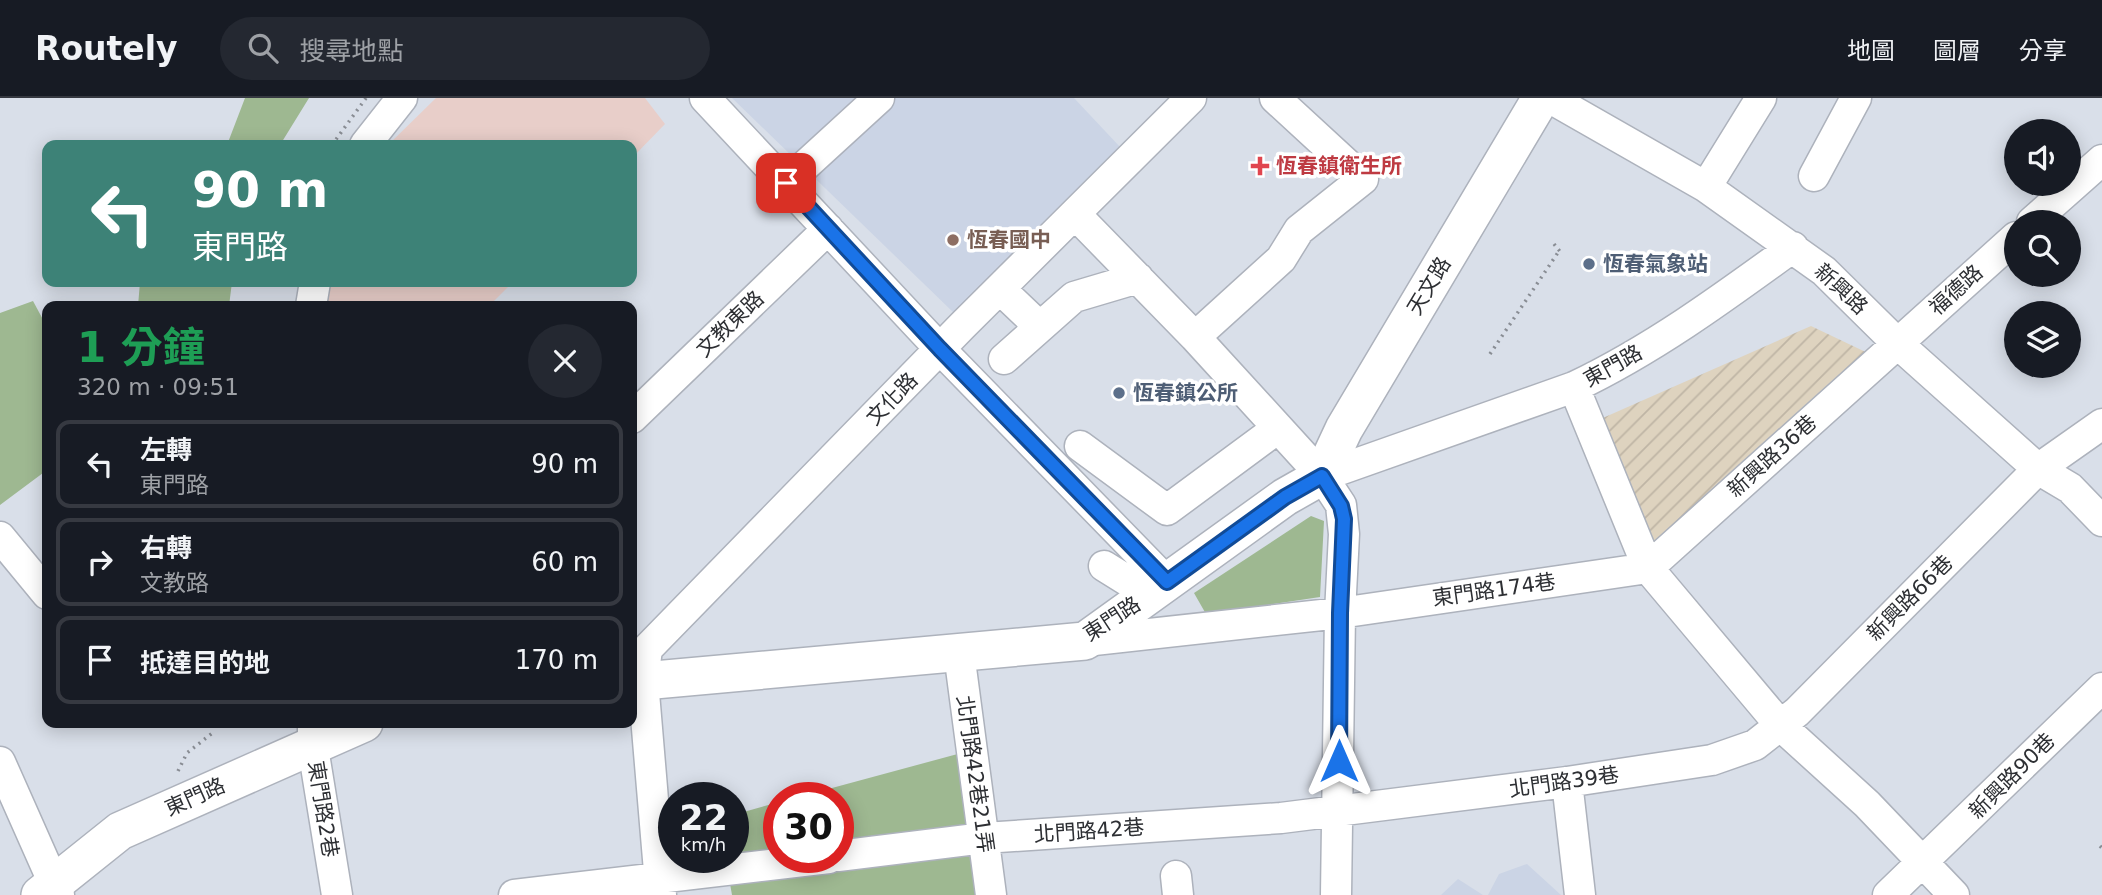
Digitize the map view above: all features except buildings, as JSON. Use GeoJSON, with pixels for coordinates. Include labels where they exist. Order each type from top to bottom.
{"type":"FeatureCollection","features":[{"type":"Feature","properties":{"kind":"main road","name":"天文路"},"geometry":{"type":"LineString","coordinates":[[1322,476],[1344,429],[1541,98]]}},
{"type":"Feature","properties":{"kind":"main road","name":"東門路"},"geometry":{"type":"LineString","coordinates":[[637,682],[1086,641],[1285,497],[1322,476]]}},
{"type":"Feature","properties":{"kind":"main road","name":"東門路"},"geometry":{"type":"LineString","coordinates":[[51,891],[120,831],[319,731]]}},
{"type":"Feature","properties":{"kind":"street"},"geometry":{"type":"LineString","coordinates":[[369,140],[402,98]]}},
{"type":"Feature","properties":{"kind":"street"},"geometry":{"type":"LineString","coordinates":[[705,98],[940,349],[1158,588]]}},
{"type":"Feature","properties":{"kind":"street"},"geometry":{"type":"LineString","coordinates":[[786,183],[880,98]]}},
{"type":"Feature","properties":{"kind":"street","name":"文化路"},"geometry":{"type":"LineString","coordinates":[[660,887],[637,682],[647,649],[940,349],[1191,98]]}},
{"type":"Feature","properties":{"kind":"street"},"geometry":{"type":"LineString","coordinates":[[1195,337],[1281,259],[1299,230],[1363,179],[1275,98]]}},
{"type":"Feature","properties":{"kind":"street","name":"新興路"},"geometry":{"type":"LineString","coordinates":[[1550,98],[1706,187],[1793,247],[1824,271],[1897,343],[2038,469],[2070,488],[2102,521]]}},
{"type":"Feature","properties":{"kind":"street"},"geometry":{"type":"LineString","coordinates":[[1706,187],[1762,98]]}},
{"type":"Feature","properties":{"kind":"street"},"geometry":{"type":"LineString","coordinates":[[1814,176],[1856,98]]}},
{"type":"Feature","properties":{"kind":"street"},"geometry":{"type":"LineString","coordinates":[[2046,210],[2102,160]]}},
{"type":"Feature","properties":{"kind":"street"},"geometry":{"type":"LineString","coordinates":[[1076,215],[1195,337],[1322,476],[1341,506],[1344,519],[1336,895]]}},
{"type":"Feature","properties":{"kind":"street","name":"文教東路"},"geometry":{"type":"LineString","coordinates":[[637,413],[828,229]]}},
{"type":"Feature","properties":{"kind":"street","name":"東門路"},"geometry":{"type":"LineString","coordinates":[[1322,476],[1574,387],[1606,372],[1666,335],[1793,247]]}},
{"type":"Feature","properties":{"kind":"street","name":"福德路"},"geometry":{"type":"LineString","coordinates":[[1897,343],[2004,248]]}},
{"type":"Feature","properties":{"kind":"street"},"geometry":{"type":"LineString","coordinates":[[1004,359],[1074,297],[1138,278]]}},
{"type":"Feature","properties":{"kind":"street"},"geometry":{"type":"LineString","coordinates":[[1000,289],[1040,327]]}},
{"type":"Feature","properties":{"kind":"street","name":"新興路36巷"},"geometry":{"type":"LineString","coordinates":[[1648,568],[1897,343]]}},
{"type":"Feature","properties":{"kind":"street"},"geometry":{"type":"LineString","coordinates":[[1574,387],[1648,568],[1780,725],[1867,804],[1922,865],[1954,895]]}},
{"type":"Feature","properties":{"kind":"street","name":"新興路66巷"},"geometry":{"type":"LineString","coordinates":[[1780,725],[2038,469],[2102,424]]}},
{"type":"Feature","properties":{"kind":"street"},"geometry":{"type":"LineString","coordinates":[[1080,446],[1167,510],[1278,428]]}},
{"type":"Feature","properties":{"kind":"street"},"geometry":{"type":"LineString","coordinates":[[0,537],[42,588]]}},
{"type":"Feature","properties":{"kind":"street"},"geometry":{"type":"LineString","coordinates":[[1104,566],[1158,588]]}},
{"type":"Feature","properties":{"kind":"street","name":"東門路174巷"},"geometry":{"type":"LineString","coordinates":[[1086,641],[1340,613],[1648,568]]}},
{"type":"Feature","properties":{"kind":"street","name":"北門路42巷21弄"},"geometry":{"type":"LineString","coordinates":[[959,653],[990,895]]}},
{"type":"Feature","properties":{"kind":"street","name":"新興路90巷"},"geometry":{"type":"LineString","coordinates":[[1922,865],[2102,688]]}},
{"type":"Feature","properties":{"kind":"street","name":"北門路39巷"},"geometry":{"type":"LineString","coordinates":[[1339,811],[1567,782],[1712,760],[1755,745],[1780,725]]}},
{"type":"Feature","properties":{"kind":"street","name":"東門路2巷"},"geometry":{"type":"LineString","coordinates":[[319,731],[337,895]]}},
{"type":"Feature","properties":{"kind":"street"},"geometry":{"type":"LineString","coordinates":[[0,762],[51,891]]}},
{"type":"Feature","properties":{"kind":"street"},"geometry":{"type":"LineString","coordinates":[[1567,782],[1580,895]]}},
{"type":"Feature","properties":{"kind":"street","name":"北門路42巷"},"geometry":{"type":"LineString","coordinates":[[854,854],[984,838],[1282,818],[1339,811]]}},
{"type":"Feature","properties":{"kind":"street"},"geometry":{"type":"LineString","coordinates":[[1888,895],[1922,865]]}},
{"type":"Feature","properties":{"kind":"street"},"geometry":{"type":"LineString","coordinates":[[533,894],[660,887],[763,869]]}},
{"type":"Feature","properties":{"kind":"path"},"geometry":{"type":"LineString","coordinates":[[336,140],[366,98]]}},
{"type":"Feature","properties":{"kind":"path"},"geometry":{"type":"LineString","coordinates":[[1489,355],[1561,252],[1554,244]]}},
{"type":"Feature","properties":{"kind":"path"},"geometry":{"type":"LineString","coordinates":[[178,771],[187,753],[215,731]]}},
{"type":"Feature","properties":{"kind":"shaded area"},"geometry":{"type":"Polygon","coordinates":[[[436,98],[645,98],[665,124],[637,153],[637,140],[393,140],[436,98]]]}},
{"type":"Feature","properties":{"kind":"shaded area","name":"恆春國中"},"geometry":{"type":"Polygon","coordinates":[[[732,98],[1074,98],[1121,148],[954,313],[732,98]]]}},
{"type":"Feature","properties":{"kind":"shaded area"},"geometry":{"type":"Polygon","coordinates":[[[327,287],[508,287],[494,301],[323,301],[327,287]]]}},
{"type":"Feature","properties":{"kind":"shaded area"},"geometry":{"type":"Polygon","coordinates":[[[1811,326],[1874,356],[1652,553],[1596,421],[1811,326]]]}},
{"type":"Feature","properties":{"kind":"shaded area"},"geometry":{"type":"Polygon","coordinates":[[[1527,864],[1561,895],[1488,895],[1499,874],[1527,864]]]}},
{"type":"Feature","properties":{"kind":"shaded area"},"geometry":{"type":"Polygon","coordinates":[[[1458,879],[1483,895],[1441,895],[1458,879]]]}},
{"type":"Feature","properties":{"kind":"green space"},"geometry":{"type":"Polygon","coordinates":[[[245,98],[309,98],[283,140],[229,140],[245,98]]]}},
{"type":"Feature","properties":{"kind":"green space"},"geometry":{"type":"Polygon","coordinates":[[[140,287],[231,287],[230,301],[138,301],[140,287]]]}},
{"type":"Feature","properties":{"kind":"green space"},"geometry":{"type":"Polygon","coordinates":[[[33,301],[42,318],[42,474],[0,505],[0,313],[33,301]]]}},
{"type":"Feature","properties":{"kind":"green space"},"geometry":{"type":"Polygon","coordinates":[[[1311,516],[1324,521],[1320,597],[1206,614],[1194,593],[1311,516]]]}},
{"type":"Feature","properties":{"kind":"green space"},"geometry":{"type":"Polygon","coordinates":[[[965,752],[980,895],[732,895],[729,878],[674,880],[673,873],[749,873],[749,810],[763,807],[763,873],[854,873],[854,782],[965,752]]]}},
{"type":"Feature","properties":{"kind":"place","name":"恆春鎮衛生所"},"geometry":{"type":"Point","coordinates":[1260,166]}},
{"type":"Feature","properties":{"kind":"place","name":"恆春國中"},"geometry":{"type":"Point","coordinates":[953,240]}},
{"type":"Feature","properties":{"kind":"place","name":"恆春氣象站"},"geometry":{"type":"Point","coordinates":[1589,264]}},
{"type":"Feature","properties":{"kind":"place","name":"恆春鎮公所"},"geometry":{"type":"Point","coordinates":[1119,393]}},
{"type":"Feature","properties":{"kind":"route"},"geometry":{"type":"LineString","coordinates":[[786,183],[940,349],[1167,582],[1285,497],[1322,476],[1341,506],[1344,519],[1339,761]]}}]}
